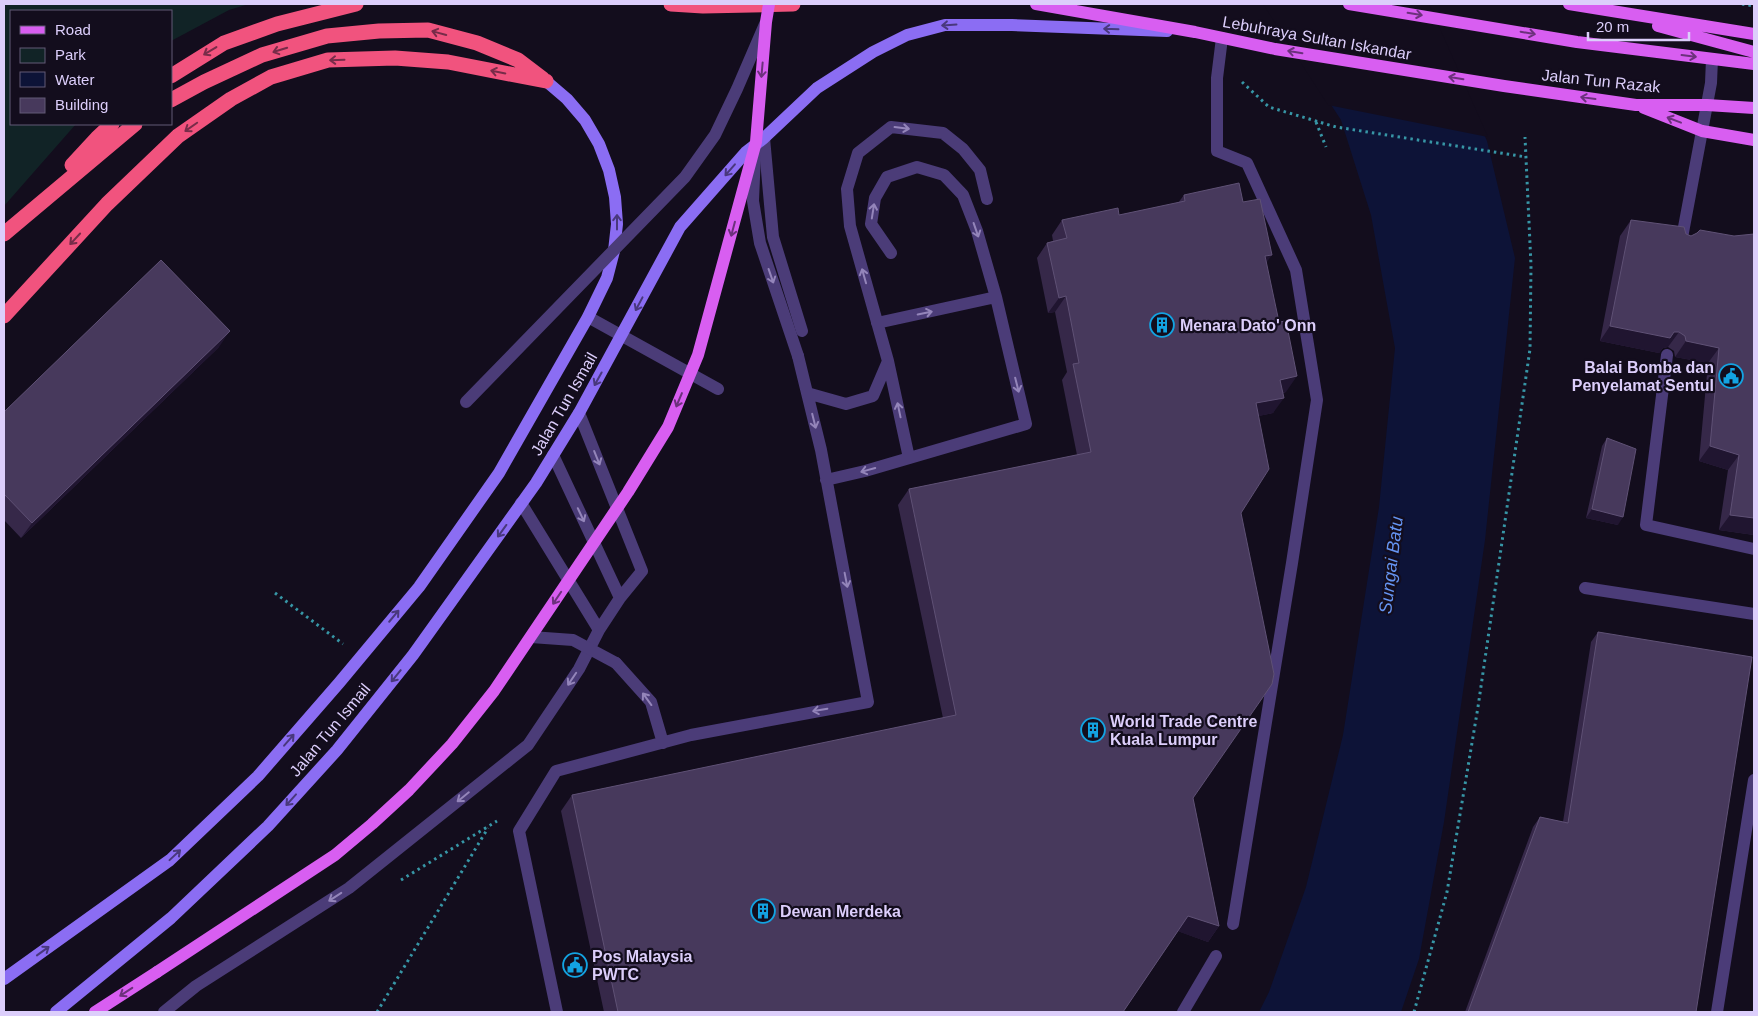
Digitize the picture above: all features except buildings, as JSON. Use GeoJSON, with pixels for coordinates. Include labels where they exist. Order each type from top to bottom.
{"type":"FeatureCollection","features":[{"type":"Feature","properties":{"kind":"highway"},"geometry":{"type":"LineString","coordinates":[[172,75],[224,43],[277,24],[356,4]]}},
{"type":"Feature","properties":{"kind":"highway"},"geometry":{"type":"LineString","coordinates":[[671,4],[703,6],[792,4]]}},
{"type":"Feature","properties":{"kind":"highway"},"geometry":{"type":"LineString","coordinates":[[172,99],[204,82],[262,56],[327,36],[379,30],[428,30],[477,43],[518,60],[546,82]]}},
{"type":"Feature","properties":{"kind":"highway"},"geometry":{"type":"LineString","coordinates":[[4,316],[107,204],[178,136],[231,99],[270,78],[328,60],[395,58],[448,62],[546,82]]}},
{"type":"Feature","properties":{"kind":"highway"},"geometry":{"type":"LineString","coordinates":[[32,209],[96,138],[111,125]]}},
{"type":"Feature","properties":{"kind":"highway"},"geometry":{"type":"LineString","coordinates":[[4,234],[134,125]]}},
{"type":"Feature","properties":{"kind":"main road"},"geometry":{"type":"LineString","coordinates":[[95,1012],[335,855],[409,790],[452,744],[494,691],[628,492],[668,427],[698,355],[760,140],[766,22],[769,4]]}},
{"type":"Feature","properties":{"kind":"main road","name":"Lebuhraya Sultan Iskandar"},"geometry":{"type":"LineString","coordinates":[[1036,4],[1195,32],[1275,49],[1504,86]]}},
{"type":"Feature","properties":{"kind":"main road"},"geometry":{"type":"LineString","coordinates":[[1349,4],[1577,42],[1754,64]]}},
{"type":"Feature","properties":{"kind":"main road"},"geometry":{"type":"LineString","coordinates":[[1569,4],[1754,34]]}},
{"type":"Feature","properties":{"kind":"main road"},"geometry":{"type":"LineString","coordinates":[[1596,9],[1754,52]]}},
{"type":"Feature","properties":{"kind":"main road","name":"Jalan Tun Razak"},"geometry":{"type":"LineString","coordinates":[[1504,86],[1636,105],[1707,105],[1754,108]]}},
{"type":"Feature","properties":{"kind":"main road"},"geometry":{"type":"LineString","coordinates":[[1636,105],[1702,131],[1754,140]]}},
{"type":"Feature","properties":{"kind":"street","name":"Jalan Tun Ismail"},"geometry":{"type":"LineString","coordinates":[[56,1012],[171,918],[280,812],[337,750],[413,655],[553,455],[622,336],[680,227],[746,152],[817,88],[873,52],[907,35],[945,25],[1012,25],[1195,32]]}},
{"type":"Feature","properties":{"kind":"street","name":"Jalan Tun Ismail"},"geometry":{"type":"LineString","coordinates":[[4,979],[170,860],[258,776],[419,587],[499,473],[588,317],[607,278],[614,251],[617,224],[616,196],[599,144],[585,120],[567,99],[546,82]]}},
{"type":"Feature","properties":{"kind":"lane"},"geometry":{"type":"LineString","coordinates":[[466,402],[685,177],[715,136],[766,22]]}},
{"type":"Feature","properties":{"kind":"lane"},"geometry":{"type":"LineString","coordinates":[[1222,38],[1217,78],[1217,151],[1247,163],[1296,270],[1317,400],[1233,924]]}},
{"type":"Feature","properties":{"kind":"lane"},"geometry":{"type":"LineString","coordinates":[[1681,243],[1711,83],[1712,59]]}},
{"type":"Feature","properties":{"kind":"lane"},"geometry":{"type":"LineString","coordinates":[[909,458],[888,361],[850,226],[847,189],[858,153],[891,127],[944,133],[963,150],[980,170],[987,199]]}},
{"type":"Feature","properties":{"kind":"lane"},"geometry":{"type":"LineString","coordinates":[[760,140],[773,237],[802,331]]}},
{"type":"Feature","properties":{"kind":"lane"},"geometry":{"type":"LineString","coordinates":[[557,1012],[519,831],[556,771],[739,725],[868,702],[826,480],[807,393],[798,356],[760,243],[753,201],[760,140]]}},
{"type":"Feature","properties":{"kind":"lane"},"geometry":{"type":"LineString","coordinates":[[826,480],[1026,424],[996,297],[977,231],[963,195],[944,175],[917,167],[887,177],[875,198],[871,224],[891,253]]}},
{"type":"Feature","properties":{"kind":"lane"},"geometry":{"type":"LineString","coordinates":[[877,323],[996,297]]}},
{"type":"Feature","properties":{"kind":"lane"},"geometry":{"type":"LineString","coordinates":[[588,317],[718,389]]}},
{"type":"Feature","properties":{"kind":"lane"},"geometry":{"type":"LineString","coordinates":[[1667,355],[1646,525],[1754,549]]}},
{"type":"Feature","properties":{"kind":"lane"},"geometry":{"type":"LineString","coordinates":[[807,393],[846,404],[872,396],[888,361]]}},
{"type":"Feature","properties":{"kind":"lane"},"geometry":{"type":"LineString","coordinates":[[164,1012],[196,986],[349,888],[528,745],[579,669],[599,630],[620,598],[642,570],[579,413]]}},
{"type":"Feature","properties":{"kind":"lane"},"geometry":{"type":"LineString","coordinates":[[553,455],[620,598]]}},
{"type":"Feature","properties":{"kind":"lane"},"geometry":{"type":"LineString","coordinates":[[521,503],[599,630]]}},
{"type":"Feature","properties":{"kind":"lane"},"geometry":{"type":"LineString","coordinates":[[1585,588],[1754,614]]}},
{"type":"Feature","properties":{"kind":"lane"},"geometry":{"type":"LineString","coordinates":[[531,637],[573,640],[616,663],[651,702],[663,743]]}},
{"type":"Feature","properties":{"kind":"lane"},"geometry":{"type":"LineString","coordinates":[[1717,1012],[1754,780]]}},
{"type":"Feature","properties":{"kind":"lane"},"geometry":{"type":"LineString","coordinates":[[1183,1012],[1216,956]]}},
{"type":"Feature","properties":{"kind":"path"},"geometry":{"type":"LineString","coordinates":[[1742,4],[1754,6]]}},
{"type":"Feature","properties":{"kind":"path"},"geometry":{"type":"LineString","coordinates":[[1240,81],[1269,107],[1336,127],[1526,157]]}},
{"type":"Feature","properties":{"kind":"path"},"geometry":{"type":"LineString","coordinates":[[1316,121],[1326,147]]}},
{"type":"Feature","properties":{"kind":"path"},"geometry":{"type":"LineString","coordinates":[[1414,1012],[1449,882],[1478,707],[1530,349],[1531,265],[1525,137]]}},
{"type":"Feature","properties":{"kind":"path"},"geometry":{"type":"LineString","coordinates":[[275,593],[345,645]]}},
{"type":"Feature","properties":{"kind":"path"},"geometry":{"type":"LineString","coordinates":[[397,882],[489,828],[503,816]]}},
{"type":"Feature","properties":{"kind":"path"},"geometry":{"type":"LineString","coordinates":[[376,1012],[489,828]]}},
{"type":"Feature","properties":{"kind":"green space"},"geometry":{"type":"Polygon","coordinates":[[[4,4],[249,4],[229,10],[172,40],[172,10],[10,10],[10,125],[75,125],[4,206],[4,4]]]}},
{"type":"Feature","properties":{"kind":"water","name":"Sungai Batu"},"geometry":{"type":"Polygon","coordinates":[[[1265,4],[1427,4],[1487,141],[1515,258],[1485,540],[1444,822],[1419,959],[1401,1012],[1259,1012],[1269,992],[1306,887],[1343,735],[1379,507],[1395,348],[1371,215],[1341,120],[1265,4]]]}},
{"type":"Feature","properties":{"kind":"pier"},"geometry":{"type":"Polygon","coordinates":[[[1263,4],[1429,4],[1488,137],[1328,105],[1263,4]]]}},
{"type":"Feature","properties":{"kind":"place","name":"Menara Dato' Onn"},"geometry":{"type":"Point","coordinates":[1162,325]}},
{"type":"Feature","properties":{"kind":"place","name":"Balai Bomba dan Penyelamat Sentul"},"geometry":{"type":"Point","coordinates":[1731,376]}},
{"type":"Feature","properties":{"kind":"place","name":"World Trade Centre Kuala Lumpur"},"geometry":{"type":"Point","coordinates":[1093,730]}},
{"type":"Feature","properties":{"kind":"place","name":"Dewan Merdeka"},"geometry":{"type":"Point","coordinates":[763,911]}},
{"type":"Feature","properties":{"kind":"place","name":"Pos Malaysia PWTC"},"geometry":{"type":"Point","coordinates":[575,965]}}]}
